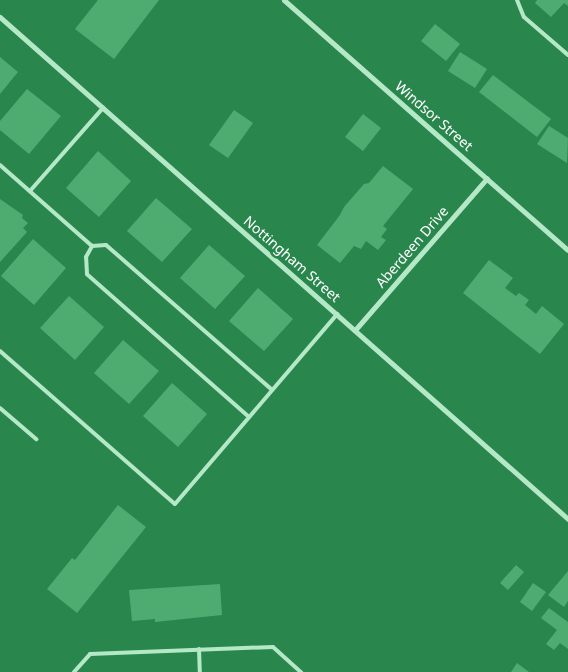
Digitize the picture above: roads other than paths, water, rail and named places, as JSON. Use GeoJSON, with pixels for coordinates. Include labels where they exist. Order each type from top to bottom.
{"type":"FeatureCollection","features":[{"type":"Feature","properties":{"kind":"street","name":"Windsor Street"},"geometry":{"type":"LineString","coordinates":[[284,0],[568,250]]}},
{"type":"Feature","properties":{"kind":"street","name":"Nottingham Street"},"geometry":{"type":"LineString","coordinates":[[0,17],[568,519]]}},
{"type":"Feature","properties":{"kind":"street","name":"Aberdeen Drive"},"geometry":{"type":"LineString","coordinates":[[355,330],[487,178]]}},
{"type":"Feature","properties":{"kind":"lane"},"geometry":{"type":"LineString","coordinates":[[517,0],[524,16],[568,55]]}},
{"type":"Feature","properties":{"kind":"lane"},"geometry":{"type":"LineString","coordinates":[[30,191],[103,108]]}},
{"type":"Feature","properties":{"kind":"lane"},"geometry":{"type":"LineString","coordinates":[[0,165],[92,246],[106,245],[272,390]]}},
{"type":"Feature","properties":{"kind":"lane"},"geometry":{"type":"LineString","coordinates":[[92,246],[86,257],[86,274],[249,417]]}},
{"type":"Feature","properties":{"kind":"lane"},"geometry":{"type":"LineString","coordinates":[[0,351],[175,504],[337,314]]}},
{"type":"Feature","properties":{"kind":"lane"},"geometry":{"type":"LineString","coordinates":[[0,408],[36,439]]}},
{"type":"Feature","properties":{"kind":"lane"},"geometry":{"type":"LineString","coordinates":[[74,672],[90,654],[273,646],[301,672]]}},
{"type":"Feature","properties":{"kind":"lane"},"geometry":{"type":"LineString","coordinates":[[199,650],[200,672]]}}]}
